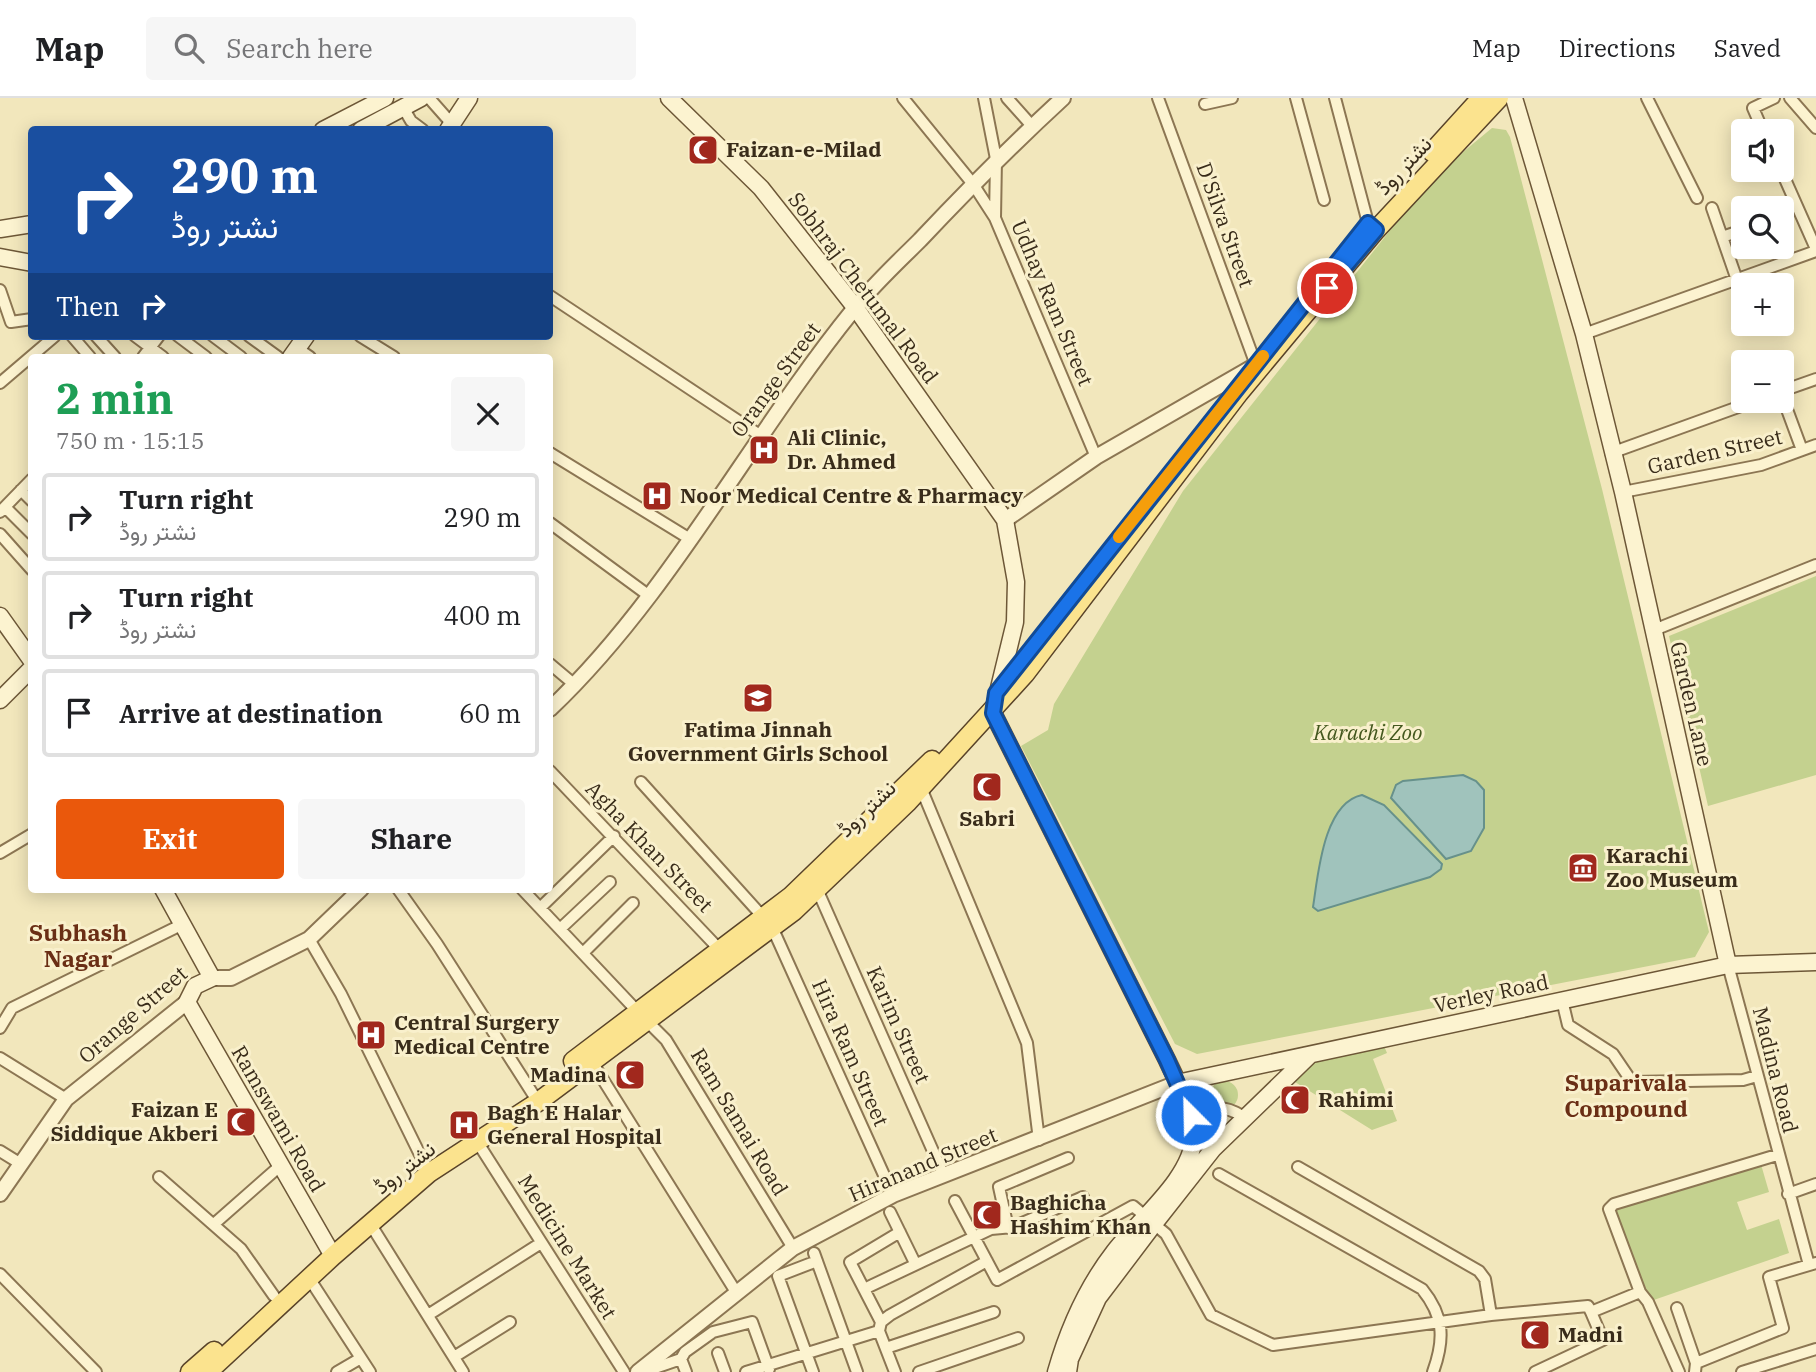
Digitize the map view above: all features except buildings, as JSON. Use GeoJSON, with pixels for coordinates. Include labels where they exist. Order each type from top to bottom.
{"type":"FeatureCollection","features":[{"type":"Feature","properties":{"kind":"main road"},"geometry":{"type":"LineString","coordinates":[[331,126],[385,98]]}},
{"type":"Feature","properties":{"kind":"main road"},"geometry":{"type":"LineString","coordinates":[[370,126],[421,98]]}},
{"type":"Feature","properties":{"kind":"main road"},"geometry":{"type":"LineString","coordinates":[[451,126],[469,98]]}},
{"type":"Feature","properties":{"kind":"main road","name":"Sobhraj Chetumal Road"},"geometry":{"type":"LineString","coordinates":[[669,98],[761,188],[855,307],[1005,520]]}},
{"type":"Feature","properties":{"kind":"main road","name":"نشتر روڈ"},"geometry":{"type":"LineString","coordinates":[[190,1372],[274,1296],[427,1169],[592,1062],[720,950],[768,922],[996,693],[1256,365],[1481,98]]}},
{"type":"Feature","properties":{"kind":"main road","name":"نشتر روڈ"},"geometry":{"type":"LineString","coordinates":[[208,1372],[309,1278],[330,1252],[371,1225],[427,1169],[478,1143],[768,922],[817,889],[921,788],[993,713],[1372,227],[1499,98]]}},
{"type":"Feature","properties":{"kind":"main road","name":"Garden Lane"},"geometry":{"type":"LineString","coordinates":[[1514,98],[1584,334],[1611,453],[1623,492],[1728,965]]}},
{"type":"Feature","properties":{"kind":"main road"},"geometry":{"type":"LineString","coordinates":[[0,229],[28,225]]}},
{"type":"Feature","properties":{"kind":"main road"},"geometry":{"type":"LineString","coordinates":[[0,257],[28,261]]}},
{"type":"Feature","properties":{"kind":"main road"},"geometry":{"type":"LineString","coordinates":[[1005,520],[1016,582],[1015,622],[993,713],[1177,1083],[1191,1115],[1194,1138],[1191,1151],[1174,1184],[1098,1298],[1070,1359],[1068,1372]]}},
{"type":"Feature","properties":{"kind":"main road"},"geometry":{"type":"LineString","coordinates":[[0,616],[28,655]]}},
{"type":"Feature","properties":{"kind":"main road"},"geometry":{"type":"LineString","coordinates":[[0,700],[28,672]]}},
{"type":"Feature","properties":{"kind":"main road"},"geometry":{"type":"LineString","coordinates":[[165,893],[212,978]]}},
{"type":"Feature","properties":{"kind":"main road","name":"Verley Road"},"geometry":{"type":"LineString","coordinates":[[1177,1083],[1728,965],[1816,962]]}},
{"type":"Feature","properties":{"kind":"main road","name":"Orange Street"},"geometry":{"type":"LineString","coordinates":[[187,1002],[189,992],[195,986],[212,978]]}},
{"type":"Feature","properties":{"kind":"main road","name":"Ramswami Road"},"geometry":{"type":"LineString","coordinates":[[187,1002],[330,1252]]}},
{"type":"Feature","properties":{"kind":"main road"},"geometry":{"type":"LineString","coordinates":[[1056,1372],[1089,1291],[1113,1253],[1149,1220],[1244,1117],[1312,1053]]}},
{"type":"Feature","properties":{"kind":"street"},"geometry":{"type":"LineString","coordinates":[[429,98],[449,126]]}},
{"type":"Feature","properties":{"kind":"street"},"geometry":{"type":"LineString","coordinates":[[902,98],[973,184],[995,218]]}},
{"type":"Feature","properties":{"kind":"street","name":"Udhay Ram Street"},"geometry":{"type":"LineString","coordinates":[[984,98],[996,159],[995,218],[1096,457]]}},
{"type":"Feature","properties":{"kind":"street"},"geometry":{"type":"LineString","coordinates":[[1007,98],[1032,126]]}},
{"type":"Feature","properties":{"kind":"street","name":"Orange Street"},"geometry":{"type":"LineString","coordinates":[[553,706],[575,685],[648,595],[855,307],[996,159],[1063,98]]}},
{"type":"Feature","properties":{"kind":"street","name":"D'Silva Street"},"geometry":{"type":"LineString","coordinates":[[1158,98],[1256,365]]}},
{"type":"Feature","properties":{"kind":"street"},"geometry":{"type":"LineString","coordinates":[[1205,104],[1233,98]]}},
{"type":"Feature","properties":{"kind":"street"},"geometry":{"type":"LineString","coordinates":[[1296,98],[1324,200]]}},
{"type":"Feature","properties":{"kind":"street"},"geometry":{"type":"LineString","coordinates":[[1335,98],[1372,227]]}},
{"type":"Feature","properties":{"kind":"street"},"geometry":{"type":"LineString","coordinates":[[1647,98],[1697,198]]}},
{"type":"Feature","properties":{"kind":"street"},"geometry":{"type":"LineString","coordinates":[[1758,119],[1753,108],[1774,98]]}},
{"type":"Feature","properties":{"kind":"street"},"geometry":{"type":"LineString","coordinates":[[1790,98],[1816,128]]}},
{"type":"Feature","properties":{"kind":"street"},"geometry":{"type":"LineString","coordinates":[[404,109],[418,126]]}},
{"type":"Feature","properties":{"kind":"street"},"geometry":{"type":"LineString","coordinates":[[1755,273],[1816,250],[1785,182]]}},
{"type":"Feature","properties":{"kind":"street"},"geometry":{"type":"LineString","coordinates":[[1712,208],[1735,273]]}},
{"type":"Feature","properties":{"kind":"street"},"geometry":{"type":"LineString","coordinates":[[1722,237],[1731,234]]}},
{"type":"Feature","properties":{"kind":"street"},"geometry":{"type":"LineString","coordinates":[[1584,334],[1731,282]]}},
{"type":"Feature","properties":{"kind":"street"},"geometry":{"type":"LineString","coordinates":[[0,289],[11,322],[28,320]]}},
{"type":"Feature","properties":{"kind":"street"},"geometry":{"type":"LineString","coordinates":[[553,298],[761,436]]}},
{"type":"Feature","properties":{"kind":"street"},"geometry":{"type":"LineString","coordinates":[[34,354],[50,340]]}},
{"type":"Feature","properties":{"kind":"street"},"geometry":{"type":"LineString","coordinates":[[75,340],[87,354]]}},
{"type":"Feature","properties":{"kind":"street"},"geometry":{"type":"LineString","coordinates":[[100,340],[112,354]]}},
{"type":"Feature","properties":{"kind":"street"},"geometry":{"type":"LineString","coordinates":[[141,340],[159,354]]}},
{"type":"Feature","properties":{"kind":"street"},"geometry":{"type":"LineString","coordinates":[[145,354],[156,340]]}},
{"type":"Feature","properties":{"kind":"street"},"geometry":{"type":"LineString","coordinates":[[183,340],[202,354]]}},
{"type":"Feature","properties":{"kind":"street"},"geometry":{"type":"LineString","coordinates":[[218,340],[237,354]]}},
{"type":"Feature","properties":{"kind":"street"},"geometry":{"type":"LineString","coordinates":[[255,340],[274,354]]}},
{"type":"Feature","properties":{"kind":"street"},"geometry":{"type":"LineString","coordinates":[[366,340],[389,354]]}},
{"type":"Feature","properties":{"kind":"street"},"geometry":{"type":"LineString","coordinates":[[0,383],[28,359]]}},
{"type":"Feature","properties":{"kind":"street"},"geometry":{"type":"LineString","coordinates":[[1005,520],[1096,457],[1256,365]]}},
{"type":"Feature","properties":{"kind":"street"},"geometry":{"type":"LineString","coordinates":[[1794,389],[1816,379]]}},
{"type":"Feature","properties":{"kind":"street"},"geometry":{"type":"LineString","coordinates":[[1611,453],[1731,410]]}},
{"type":"Feature","properties":{"kind":"street"},"geometry":{"type":"LineString","coordinates":[[1789,413],[1802,450]]}},
{"type":"Feature","properties":{"kind":"street","name":"Garden Street"},"geometry":{"type":"LineString","coordinates":[[1623,492],[1761,464],[1816,445]]}},
{"type":"Feature","properties":{"kind":"street"},"geometry":{"type":"LineString","coordinates":[[553,455],[690,539]]}},
{"type":"Feature","properties":{"kind":"street"},"geometry":{"type":"LineString","coordinates":[[28,483],[3,509],[28,531]]}},
{"type":"Feature","properties":{"kind":"street"},"geometry":{"type":"LineString","coordinates":[[21,490],[28,497]]}},
{"type":"Feature","properties":{"kind":"street"},"geometry":{"type":"LineString","coordinates":[[553,525],[648,595]]}},
{"type":"Feature","properties":{"kind":"street"},"geometry":{"type":"LineString","coordinates":[[0,534],[28,566]]}},
{"type":"Feature","properties":{"kind":"street"},"geometry":{"type":"LineString","coordinates":[[1654,630],[1816,565]]}},
{"type":"Feature","properties":{"kind":"street"},"geometry":{"type":"LineString","coordinates":[[553,667],[575,685]]}},
{"type":"Feature","properties":{"kind":"street","name":"Agha Khan Street"},"geometry":{"type":"LineString","coordinates":[[553,774],[720,950]]}},
{"type":"Feature","properties":{"kind":"street","name":"Hira Ram Street"},"geometry":{"type":"LineString","coordinates":[[641,782],[768,922],[893,1195]]}},
{"type":"Feature","properties":{"kind":"street"},"geometry":{"type":"LineString","coordinates":[[921,788],[1027,1042],[1039,1140]]}},
{"type":"Feature","properties":{"kind":"street"},"geometry":{"type":"LineString","coordinates":[[0,853],[28,836]]}},
{"type":"Feature","properties":{"kind":"street"},"geometry":{"type":"LineString","coordinates":[[540,908],[614,836]]}},
{"type":"Feature","properties":{"kind":"street"},"geometry":{"type":"LineString","coordinates":[[560,929],[610,882]]}},
{"type":"Feature","properties":{"kind":"street","name":"Karim Street"},"geometry":{"type":"LineString","coordinates":[[817,889],[944,1176]]}},
{"type":"Feature","properties":{"kind":"street","name":"Orange Street"},"geometry":{"type":"LineString","coordinates":[[212,978],[231,978],[309,939],[356,893]]}},
{"type":"Feature","properties":{"kind":"street"},"geometry":{"type":"LineString","coordinates":[[401,893],[535,1097]]}},
{"type":"Feature","properties":{"kind":"street","name":"Ram Samai Road"},"geometry":{"type":"LineString","coordinates":[[526,893],[666,1040],[793,1248]]}},
{"type":"Feature","properties":{"kind":"street"},"geometry":{"type":"LineString","coordinates":[[583,953],[633,903]]}},
{"type":"Feature","properties":{"kind":"street"},"geometry":{"type":"LineString","coordinates":[[0,1028],[12,1008],[183,923]]}},
{"type":"Feature","properties":{"kind":"street"},"geometry":{"type":"LineString","coordinates":[[309,939],[427,1169]]}},
{"type":"Feature","properties":{"kind":"street","name":"Madina Road"},"geometry":{"type":"LineString","coordinates":[[1728,965],[1777,1155],[1812,1264]]}},
{"type":"Feature","properties":{"kind":"street"},"geometry":{"type":"LineString","coordinates":[[1562,1000],[1568,1025],[1613,1054],[1632,1082],[1743,1080],[1757,1076]]}},
{"type":"Feature","properties":{"kind":"street","name":"Orange Street"},"geometry":{"type":"LineString","coordinates":[[0,1194],[66,1099],[187,1002]]}},
{"type":"Feature","properties":{"kind":"street"},"geometry":{"type":"LineString","coordinates":[[0,1058],[66,1099]]}},
{"type":"Feature","properties":{"kind":"street"},"geometry":{"type":"LineString","coordinates":[[592,1062],[736,1292]]}},
{"type":"Feature","properties":{"kind":"street","name":"Hiranand Street"},"geometry":{"type":"LineString","coordinates":[[638,1372],[793,1248],[893,1195],[1039,1140],[1177,1083]]}},
{"type":"Feature","properties":{"kind":"street"},"geometry":{"type":"LineString","coordinates":[[1191,1115],[1210,1107],[1223,1108],[1244,1117]]}},
{"type":"Feature","properties":{"kind":"street","name":"Medicine Market"},"geometry":{"type":"LineString","coordinates":[[478,1143],[624,1372]]}},
{"type":"Feature","properties":{"kind":"street"},"geometry":{"type":"LineString","coordinates":[[0,1151],[21,1164]]}},
{"type":"Feature","properties":{"kind":"street"},"geometry":{"type":"LineString","coordinates":[[1679,1372],[1648,1302],[1640,1292],[1609,1209],[1614,1204],[1777,1155]]}},
{"type":"Feature","properties":{"kind":"street"},"geometry":{"type":"LineString","coordinates":[[1008,1227],[999,1187],[1068,1158]]}},
{"type":"Feature","properties":{"kind":"street"},"geometry":{"type":"LineString","coordinates":[[214,1224],[281,1165]]}},
{"type":"Feature","properties":{"kind":"street"},"geometry":{"type":"LineString","coordinates":[[1298,1167],[1479,1270],[1485,1279],[1491,1315]]}},
{"type":"Feature","properties":{"kind":"street"},"geometry":{"type":"LineString","coordinates":[[1219,1174],[1422,1289],[1434,1304],[1443,1337],[1433,1372]]}},
{"type":"Feature","properties":{"kind":"street"},"geometry":{"type":"LineString","coordinates":[[159,1177],[242,1249],[274,1296]]}},
{"type":"Feature","properties":{"kind":"street"},"geometry":{"type":"LineString","coordinates":[[1788,1194],[1816,1184]]}},
{"type":"Feature","properties":{"kind":"street"},"geometry":{"type":"LineString","coordinates":[[864,1289],[991,1229],[1008,1227],[1083,1197]]}},
{"type":"Feature","properties":{"kind":"street"},"geometry":{"type":"LineString","coordinates":[[955,1201],[997,1280],[1133,1206],[1166,1234],[1211,1315],[1264,1343],[1273,1345],[1491,1315],[1588,1306],[1603,1340],[1535,1372]]}},
{"type":"Feature","properties":{"kind":"street"},"geometry":{"type":"LineString","coordinates":[[890,1212],[915,1263]]}},
{"type":"Feature","properties":{"kind":"street"},"geometry":{"type":"LineString","coordinates":[[371,1225],[463,1372]]}},
{"type":"Feature","properties":{"kind":"street"},"geometry":{"type":"LineString","coordinates":[[895,1372],[880,1327],[850,1262],[900,1232]]}},
{"type":"Feature","properties":{"kind":"street"},"geometry":{"type":"LineString","coordinates":[[428,1315],[541,1243]]}},
{"type":"Feature","properties":{"kind":"street"},"geometry":{"type":"LineString","coordinates":[[813,1372],[778,1276],[816,1257],[857,1372]]}},
{"type":"Feature","properties":{"kind":"street"},"geometry":{"type":"LineString","coordinates":[[746,1372],[768,1369],[806,1352],[880,1327],[987,1261]]}},
{"type":"Feature","properties":{"kind":"street"},"geometry":{"type":"LineString","coordinates":[[1676,1308],[1695,1367],[1783,1328],[1769,1277],[1812,1264]]}},
{"type":"Feature","properties":{"kind":"street"},"geometry":{"type":"LineString","coordinates":[[0,1274],[96,1372]]}},
{"type":"Feature","properties":{"kind":"street"},"geometry":{"type":"LineString","coordinates":[[309,1278],[370,1372]]}},
{"type":"Feature","properties":{"kind":"street"},"geometry":{"type":"LineString","coordinates":[[1591,1312],[1640,1292]]}},
{"type":"Feature","properties":{"kind":"street"},"geometry":{"type":"LineString","coordinates":[[886,1348],[994,1312]]}},
{"type":"Feature","properties":{"kind":"street"},"geometry":{"type":"LineString","coordinates":[[454,1357],[510,1322]]}},
{"type":"Feature","properties":{"kind":"street"},"geometry":{"type":"LineString","coordinates":[[646,1371],[681,1359],[713,1332],[752,1322],[768,1369]]}},
{"type":"Feature","properties":{"kind":"street"},"geometry":{"type":"LineString","coordinates":[[919,1372],[1018,1339]]}},
{"type":"Feature","properties":{"kind":"street"},"geometry":{"type":"LineString","coordinates":[[1742,1372],[1816,1349]]}},
{"type":"Feature","properties":{"kind":"street"},"geometry":{"type":"LineString","coordinates":[[718,1353],[725,1372]]}},
{"type":"Feature","properties":{"kind":"street"},"geometry":{"type":"LineString","coordinates":[[337,1372],[361,1358]]}},
{"type":"Feature","properties":{"kind":"street"},"geometry":{"type":"LineString","coordinates":[[681,1359],[686,1372]]}},
{"type":"Feature","properties":{"kind":"green space","name":"Karachi Zoo"},"geometry":{"type":"Polygon","coordinates":[[[1492,128],[1506,130],[1510,137],[1602,489],[1709,932],[1695,957],[1197,1054],[1175,1044],[1021,746],[1048,730],[1054,704],[1183,491],[1411,204],[1451,162],[1492,128]]]}},
{"type":"Feature","properties":{"kind":"green space"},"geometry":{"type":"Polygon","coordinates":[[[1816,576],[1816,775],[1708,806],[1669,636],[1816,576]]]}},
{"type":"Feature","properties":{"kind":"green space"},"geometry":{"type":"Polygon","coordinates":[[[1381,1039],[1387,1053],[1373,1059],[1397,1121],[1372,1130],[1287,1077],[1311,1053],[1381,1039]]]}},
{"type":"Feature","properties":{"kind":"green space"},"geometry":{"type":"Polygon","coordinates":[[[1224,1081],[1234,1085],[1238,1095],[1234,1105],[1224,1109],[1214,1105],[1210,1095],[1214,1085],[1224,1081]]]}},
{"type":"Feature","properties":{"kind":"green space"},"geometry":{"type":"Polygon","coordinates":[[[1760,1161],[1769,1192],[1737,1202],[1747,1230],[1779,1219],[1789,1253],[1648,1302],[1613,1211],[1760,1161]]]}},
{"type":"Feature","properties":{"kind":"water"},"geometry":{"type":"Polygon","coordinates":[[[1463,775],[1476,781],[1484,790],[1484,828],[1471,851],[1446,859],[1391,798],[1396,785],[1403,781],[1463,775]]]}},
{"type":"Feature","properties":{"kind":"water"},"geometry":{"type":"Polygon","coordinates":[[[1362,795],[1384,805],[1442,864],[1441,869],[1430,877],[1318,911],[1313,907],[1317,878],[1331,826],[1349,801],[1362,795]]]}},
{"type":"Feature","properties":{"kind":"slow traffic"},"geometry":{"type":"LineString","coordinates":[[1119,537],[1263,356]]}},
{"type":"Feature","properties":{"kind":"place","name":"Faizan-e-Milad"},"geometry":{"type":"Point","coordinates":[703,150]}},
{"type":"Feature","properties":{"kind":"place","name":"Ali Clinic, Dr. Ahmed"},"geometry":{"type":"Point","coordinates":[764,450]}},
{"type":"Feature","properties":{"kind":"place","name":"Noor Medical Centre & Pharmacy"},"geometry":{"type":"Point","coordinates":[657,496]}},
{"type":"Feature","properties":{"kind":"place","name":"Fatima Jinnah Government Girls School"},"geometry":{"type":"Point","coordinates":[758,698]}},
{"type":"Feature","properties":{"kind":"place","name":"Sabri"},"geometry":{"type":"Point","coordinates":[987,787]}},
{"type":"Feature","properties":{"kind":"place","name":"Karachi Zoo Museum"},"geometry":{"type":"Point","coordinates":[1583,868]}},
{"type":"Feature","properties":{"kind":"place","name":"Central Surgery Medical Centre"},"geometry":{"type":"Point","coordinates":[371,1035]}},
{"type":"Feature","properties":{"kind":"place","name":"Madina"},"geometry":{"type":"Point","coordinates":[630,1075]}},
{"type":"Feature","properties":{"kind":"place","name":"Rahimi"},"geometry":{"type":"Point","coordinates":[1295,1100]}},
{"type":"Feature","properties":{"kind":"place","name":"Faizan E Siddique Akberi"},"geometry":{"type":"Point","coordinates":[241,1122]}},
{"type":"Feature","properties":{"kind":"place","name":"Bagh E Halar General Hospital"},"geometry":{"type":"Point","coordinates":[464,1125]}},
{"type":"Feature","properties":{"kind":"place","name":"Baghicha Hashim Khan"},"geometry":{"type":"Point","coordinates":[987,1215]}},
{"type":"Feature","properties":{"kind":"place","name":"Madni"},"geometry":{"type":"Point","coordinates":[1535,1335]}},
{"type":"Feature","properties":{"kind":"district","name":"Subhash Nagar"},"geometry":{"type":"Point","coordinates":[78,946]}},
{"type":"Feature","properties":{"kind":"district","name":"Suparivala Compound"},"geometry":{"type":"Point","coordinates":[1626,1096]}},
{"type":"Feature","properties":{"kind":"route"},"geometry":{"type":"LineString","coordinates":[[1191,1115],[1167,1060],[993,713],[996,693],[1368,223],[1376,230],[1327,288]]}}]}
